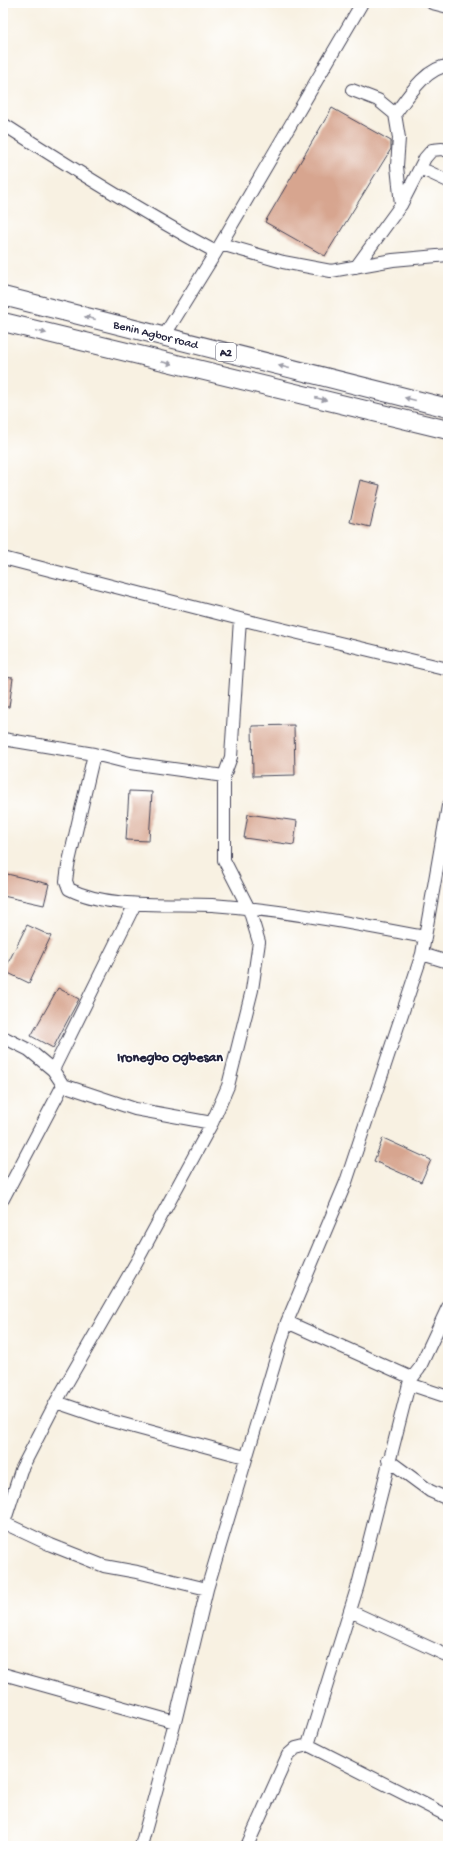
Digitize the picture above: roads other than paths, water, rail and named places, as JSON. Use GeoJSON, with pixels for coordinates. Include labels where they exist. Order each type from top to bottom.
{"type":"FeatureCollection","features":[{"type":"Feature","properties":{"kind":"highway","name":"Benin Agbor road"},"geometry":{"type":"LineString","coordinates":[[3,296],[448,408]]}},
{"type":"Feature","properties":{"kind":"highway","name":"Benin Agbor road"},"geometry":{"type":"LineString","coordinates":[[3,322],[448,430]]}},
{"type":"Feature","properties":{"kind":"street"},"geometry":{"type":"LineString","coordinates":[[164,336],[219,248],[362,3]]}},
{"type":"Feature","properties":{"kind":"street"},"geometry":{"type":"LineString","coordinates":[[432,3],[448,8]]}},
{"type":"Feature","properties":{"kind":"street"},"geometry":{"type":"LineString","coordinates":[[395,114],[422,79],[443,67],[448,66]]}},
{"type":"Feature","properties":{"kind":"street"},"geometry":{"type":"LineString","coordinates":[[352,90],[378,100],[395,114],[399,138],[397,166],[401,205]]}},
{"type":"Feature","properties":{"kind":"street"},"geometry":{"type":"LineString","coordinates":[[3,124],[92,182],[161,222],[219,248],[330,271],[393,260],[448,255]]}},
{"type":"Feature","properties":{"kind":"street"},"geometry":{"type":"LineString","coordinates":[[356,267],[401,205],[420,168],[432,150],[442,149],[448,151]]}},
{"type":"Feature","properties":{"kind":"street"},"geometry":{"type":"LineString","coordinates":[[420,168],[448,181]]}},
{"type":"Feature","properties":{"kind":"street"},"geometry":{"type":"LineString","coordinates":[[3,558],[240,619],[448,669]]}},
{"type":"Feature","properties":{"kind":"street"},"geometry":{"type":"LineString","coordinates":[[207,1589],[137,1572],[104,1566],[4,1525],[21,1470],[56,1402],[137,1261],[212,1123],[228,1086],[252,990],[259,942],[249,909],[224,860],[224,776],[231,757],[240,619]]}},
{"type":"Feature","properties":{"kind":"street"},"geometry":{"type":"LineString","coordinates":[[3,739],[94,754],[130,763],[224,776]]}},
{"type":"Feature","properties":{"kind":"street"},"geometry":{"type":"LineString","coordinates":[[94,754],[68,866],[66,881],[69,889],[80,895],[135,904],[213,905],[296,913],[426,937]]}},
{"type":"Feature","properties":{"kind":"street"},"geometry":{"type":"LineString","coordinates":[[142,1846],[175,1722],[207,1589],[245,1457],[287,1322],[346,1182],[422,954],[448,806]]}},
{"type":"Feature","properties":{"kind":"street"},"geometry":{"type":"LineString","coordinates":[[53,1070],[135,904]]}},
{"type":"Feature","properties":{"kind":"street"},"geometry":{"type":"LineString","coordinates":[[422,954],[448,962]]}},
{"type":"Feature","properties":{"kind":"street"},"geometry":{"type":"LineString","coordinates":[[3,1037],[29,1050],[53,1070],[63,1085],[135,1110],[212,1123]]}},
{"type":"Feature","properties":{"kind":"street"},"geometry":{"type":"LineString","coordinates":[[3,1199],[63,1085]]}},
{"type":"Feature","properties":{"kind":"street"},"geometry":{"type":"LineString","coordinates":[[308,1745],[358,1585],[388,1460],[395,1444],[410,1381],[419,1369],[448,1307]]}},
{"type":"Feature","properties":{"kind":"street"},"geometry":{"type":"LineString","coordinates":[[287,1322],[410,1381],[448,1397]]}},
{"type":"Feature","properties":{"kind":"street"},"geometry":{"type":"LineString","coordinates":[[56,1402],[112,1421],[245,1457]]}},
{"type":"Feature","properties":{"kind":"street"},"geometry":{"type":"LineString","coordinates":[[388,1460],[430,1491],[448,1499]]}},
{"type":"Feature","properties":{"kind":"street"},"geometry":{"type":"LineString","coordinates":[[350,1610],[448,1656]]}},
{"type":"Feature","properties":{"kind":"street"},"geometry":{"type":"LineString","coordinates":[[3,1674],[175,1722]]}},
{"type":"Feature","properties":{"kind":"street"},"geometry":{"type":"LineString","coordinates":[[247,1846],[288,1755],[296,1748],[308,1745],[448,1816]]}},
{"type":"Feature","properties":{"kind":"district","name":"Ironegbo Ogbesan"},"geometry":{"type":"Point","coordinates":[170,1056]}}]}
